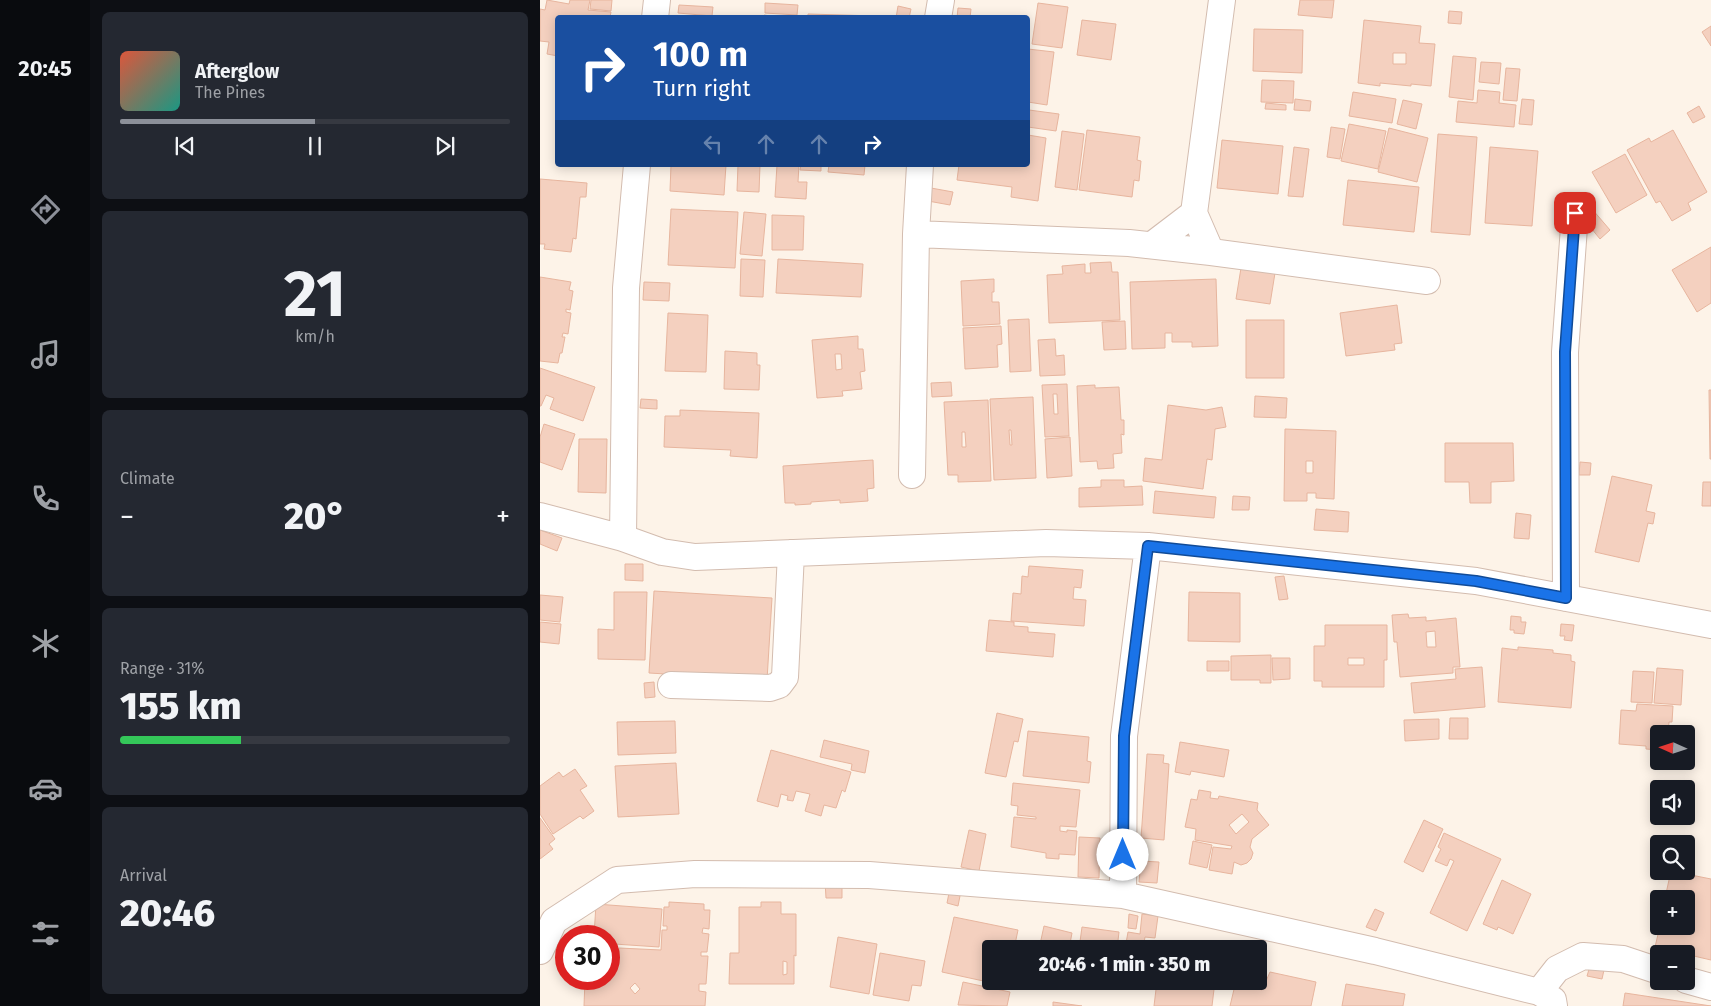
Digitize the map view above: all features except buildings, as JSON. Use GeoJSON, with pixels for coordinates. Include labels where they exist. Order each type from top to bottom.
{"type":"FeatureCollection","features":[{"type":"Feature","properties":{"kind":"street"},"geometry":{"type":"LineString","coordinates":[[655,15],[657,0]]}},
{"type":"Feature","properties":{"kind":"street"},"geometry":{"type":"LineString","coordinates":[[938,15],[941,0]]}},
{"type":"Feature","properties":{"kind":"street"},"geometry":{"type":"LineString","coordinates":[[1211,252],[1194,213],[1222,0]]}},
{"type":"Feature","properties":{"kind":"street"},"geometry":{"type":"LineString","coordinates":[[623,538],[626,288],[636,167]]}},
{"type":"Feature","properties":{"kind":"street"},"geometry":{"type":"LineString","coordinates":[[912,475],[916,234],[920,167]]}},
{"type":"Feature","properties":{"kind":"street"},"geometry":{"type":"LineString","coordinates":[[1152,245],[1194,213]]}},
{"type":"Feature","properties":{"kind":"street"},"geometry":{"type":"LineString","coordinates":[[1566,598],[1565,352],[1575,213]]}},
{"type":"Feature","properties":{"kind":"street"},"geometry":{"type":"LineString","coordinates":[[916,234],[1152,245],[1427,281]]}},
{"type":"Feature","properties":{"kind":"street"},"geometry":{"type":"LineString","coordinates":[[540,516],[623,538],[662,552],[695,557],[1046,543],[1148,546],[1458,579],[1711,625]]}},
{"type":"Feature","properties":{"kind":"street"},"geometry":{"type":"LineString","coordinates":[[1123,895],[1124,736],[1148,546]]}},
{"type":"Feature","properties":{"kind":"street"},"geometry":{"type":"LineString","coordinates":[[671,685],[770,688],[779,685],[784,677],[791,553]]}},
{"type":"Feature","properties":{"kind":"street"},"geometry":{"type":"LineString","coordinates":[[540,951],[554,922],[617,880],[696,874],[869,875],[1123,895],[1375,951],[1546,999],[1557,969],[1583,956],[1623,958],[1650,968]]}},
{"type":"Feature","properties":{"kind":"street"},"geometry":{"type":"LineString","coordinates":[[1695,983],[1711,987]]}},
{"type":"Feature","properties":{"kind":"route"},"geometry":{"type":"LineString","coordinates":[[1123,855],[1124,736],[1148,546],[1476,581],[1566,598],[1565,352],[1575,213]]}}]}
